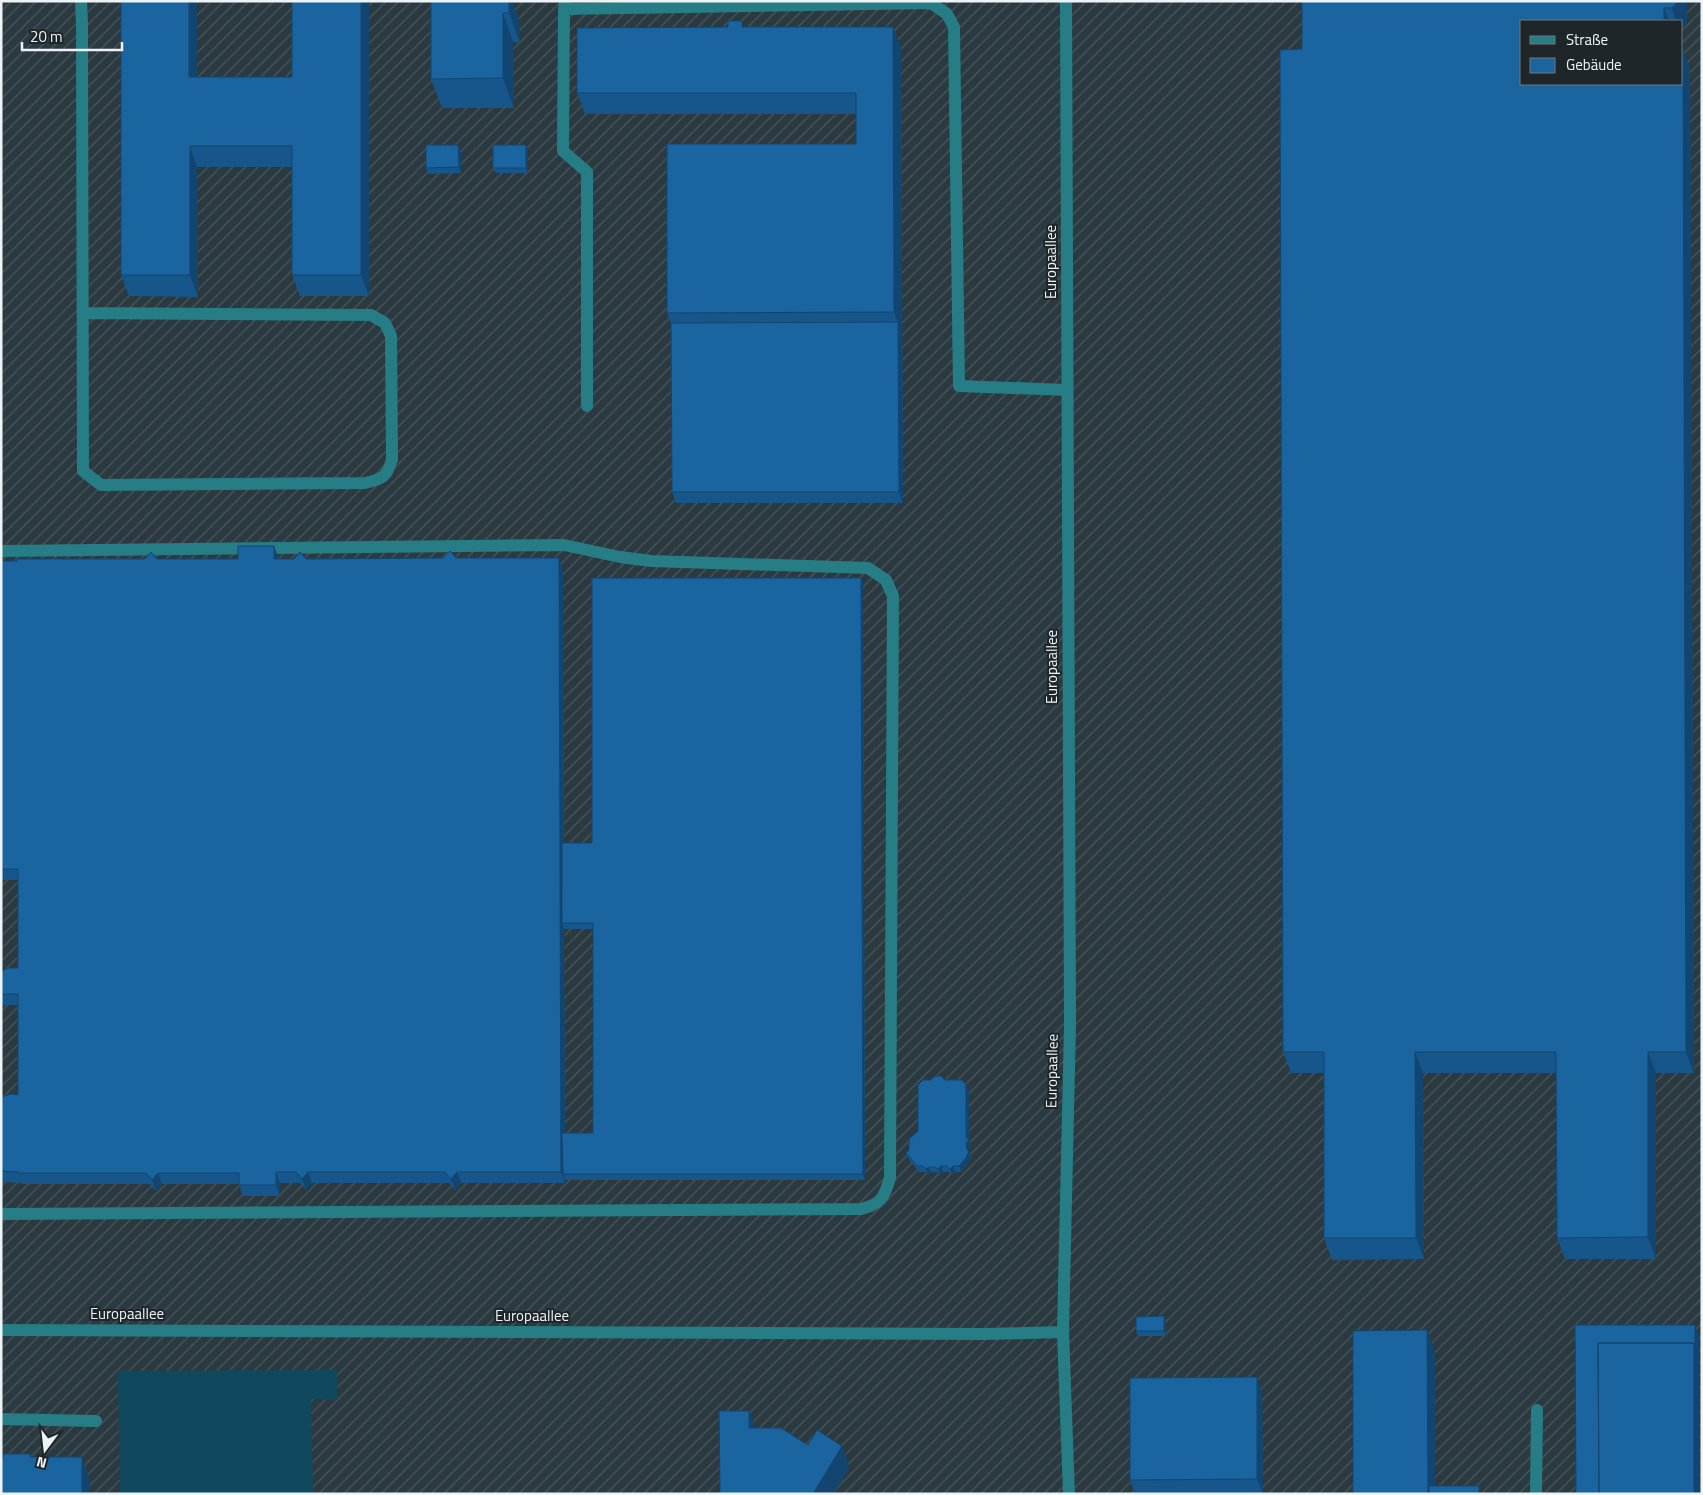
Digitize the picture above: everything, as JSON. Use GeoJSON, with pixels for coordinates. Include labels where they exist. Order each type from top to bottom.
{"type":"FeatureCollection","features":[{"type":"Feature","properties":{"kind":"street"},"geometry":{"type":"LineString","coordinates":[[82,1],[82,313],[83,472],[101,485],[365,483],[380,480],[388,472],[392,459],[392,336],[385,323],[372,315],[82,313]]}},
{"type":"Feature","properties":{"kind":"street","name":"Europaallee"},"geometry":{"type":"LineString","coordinates":[[1066,1],[1070,1026],[1063,1332],[1069,1494]]}},
{"type":"Feature","properties":{"kind":"street"},"geometry":{"type":"LineString","coordinates":[[587,406],[587,172],[563,151],[565,5],[931,3],[947,14],[954,27],[959,386],[1067,390]]}},
{"type":"Feature","properties":{"kind":"street"},"geometry":{"type":"LineString","coordinates":[[1,551],[564,545],[650,562],[868,568],[886,580],[893,596],[890,1178],[885,1194],[875,1205],[860,1209],[1,1214]]}},
{"type":"Feature","properties":{"kind":"street","name":"Europaallee"},"geometry":{"type":"LineString","coordinates":[[1,1330],[985,1334],[1063,1332]]}},
{"type":"Feature","properties":{"kind":"street"},"geometry":{"type":"LineString","coordinates":[[1536,1494],[1537,1410]]}},
{"type":"Feature","properties":{"kind":"street"},"geometry":{"type":"LineString","coordinates":[[1,1419],[96,1421]]}},
{"type":"Feature","properties":{"kind":"shaded area"},"geometry":{"type":"Polygon","coordinates":[[[1,1],[1702,1],[1702,1494],[1,1494],[1,1]]]}},
{"type":"Feature","properties":{"kind":"shaded area"},"geometry":{"type":"Polygon","coordinates":[[[337,1370],[338,1400],[311,1399],[313,1494],[120,1494],[118,1371],[337,1370]]]}},
{"type":"Feature","properties":{"kind":"building"},"geometry":{"type":"Polygon","coordinates":[[[121,1],[189,1],[189,77],[292,77],[292,1],[361,1],[361,275],[292,275],[292,146],[190,146],[190,275],[121,275],[121,1]]]}},
{"type":"Feature","properties":{"kind":"building"},"geometry":{"type":"Polygon","coordinates":[[[431,1],[509,1],[509,13],[503,13],[503,78],[431,79],[431,1]]]}},
{"type":"Feature","properties":{"kind":"building"},"geometry":{"type":"Polygon","coordinates":[[[1302,1],[1678,1],[1672,8],[1664,8],[1664,20],[1520,20],[1520,85],[1683,85],[1683,49],[1686,1052],[1648,1052],[1648,1237],[1557,1238],[1556,1052],[1415,1052],[1416,1238],[1324,1238],[1324,1052],[1283,1052],[1280,50],[1302,49],[1302,1]]]}},
{"type":"Feature","properties":{"kind":"building"},"geometry":{"type":"Polygon","coordinates":[[[728,21],[742,21],[742,27],[893,27],[894,312],[667,313],[667,144],[856,144],[856,93],[577,93],[577,28],[728,27],[728,21]]]}},
{"type":"Feature","properties":{"kind":"building"},"geometry":{"type":"Polygon","coordinates":[[[426,145],[458,145],[459,167],[426,168],[426,145]]]}},
{"type":"Feature","properties":{"kind":"building"},"geometry":{"type":"Polygon","coordinates":[[[493,145],[526,145],[526,168],[493,168],[493,145]]]}},
{"type":"Feature","properties":{"kind":"building"},"geometry":{"type":"Polygon","coordinates":[[[898,322],[899,492],[672,492],[671,323],[898,322]]]}},
{"type":"Feature","properties":{"kind":"building"},"geometry":{"type":"Polygon","coordinates":[[[238,546],[274,546],[274,559],[294,559],[300,552],[306,559],[443,558],[450,551],[456,558],[559,558],[561,1172],[457,1172],[451,1179],[445,1172],[308,1172],[302,1179],[296,1172],[276,1172],[276,1185],[239,1185],[239,1173],[158,1173],[152,1180],[146,1173],[18,1173],[1,1171],[1,1097],[11,1094],[18,1095],[18,994],[1,994],[1,972],[7,968],[18,968],[18,869],[1,869],[1,561],[17,561],[17,559],[145,559],[151,552],[157,559],[238,559],[238,546]]]}},
{"type":"Feature","properties":{"kind":"building"},"geometry":{"type":"Polygon","coordinates":[[[592,578],[861,578],[863,1174],[563,1174],[562,1133],[593,1133],[593,923],[562,923],[562,843],[592,843],[592,578]]]}},
{"type":"Feature","properties":{"kind":"building"},"geometry":{"type":"Polygon","coordinates":[[[935,1076],[941,1076],[945,1080],[962,1080],[966,1085],[966,1138],[969,1140],[966,1143],[969,1152],[959,1166],[953,1166],[950,1169],[947,1166],[941,1166],[938,1169],[929,1167],[926,1169],[923,1166],[917,1166],[906,1153],[909,1150],[909,1139],[918,1131],[918,1085],[923,1080],[930,1080],[935,1076]]]}},
{"type":"Feature","properties":{"kind":"building"},"geometry":{"type":"Polygon","coordinates":[[[1164,1316],[1164,1331],[1136,1331],[1136,1317],[1164,1316]]]}},
{"type":"Feature","properties":{"kind":"building"},"geometry":{"type":"Polygon","coordinates":[[[1575,1325],[1695,1325],[1695,1348],[1694,1343],[1598,1343],[1599,1494],[1576,1494],[1575,1325]]]}},
{"type":"Feature","properties":{"kind":"building"},"geometry":{"type":"Polygon","coordinates":[[[1427,1330],[1428,1494],[1353,1494],[1353,1331],[1427,1330]]]}},
{"type":"Feature","properties":{"kind":"building"},"geometry":{"type":"Polygon","coordinates":[[[1598,1343],[1694,1343],[1694,1494],[1599,1494],[1598,1343]]]}},
{"type":"Feature","properties":{"kind":"building"},"geometry":{"type":"Polygon","coordinates":[[[1257,1377],[1257,1479],[1130,1480],[1130,1378],[1257,1377]]]}},
{"type":"Feature","properties":{"kind":"building"},"geometry":{"type":"Polygon","coordinates":[[[719,1411],[749,1411],[749,1428],[781,1428],[808,1445],[817,1430],[842,1446],[813,1494],[720,1494],[719,1411]]]}},
{"type":"Feature","properties":{"kind":"building"},"geometry":{"type":"Polygon","coordinates":[[[3,1454],[30,1454],[30,1457],[82,1457],[82,1494],[1,1494],[1,1458],[3,1458],[3,1454]]]}},
{"type":"Feature","properties":{"kind":"building"},"geometry":{"type":"Polygon","coordinates":[[[1429,1486],[1479,1486],[1479,1494],[1429,1494],[1429,1486]]]}}]}
